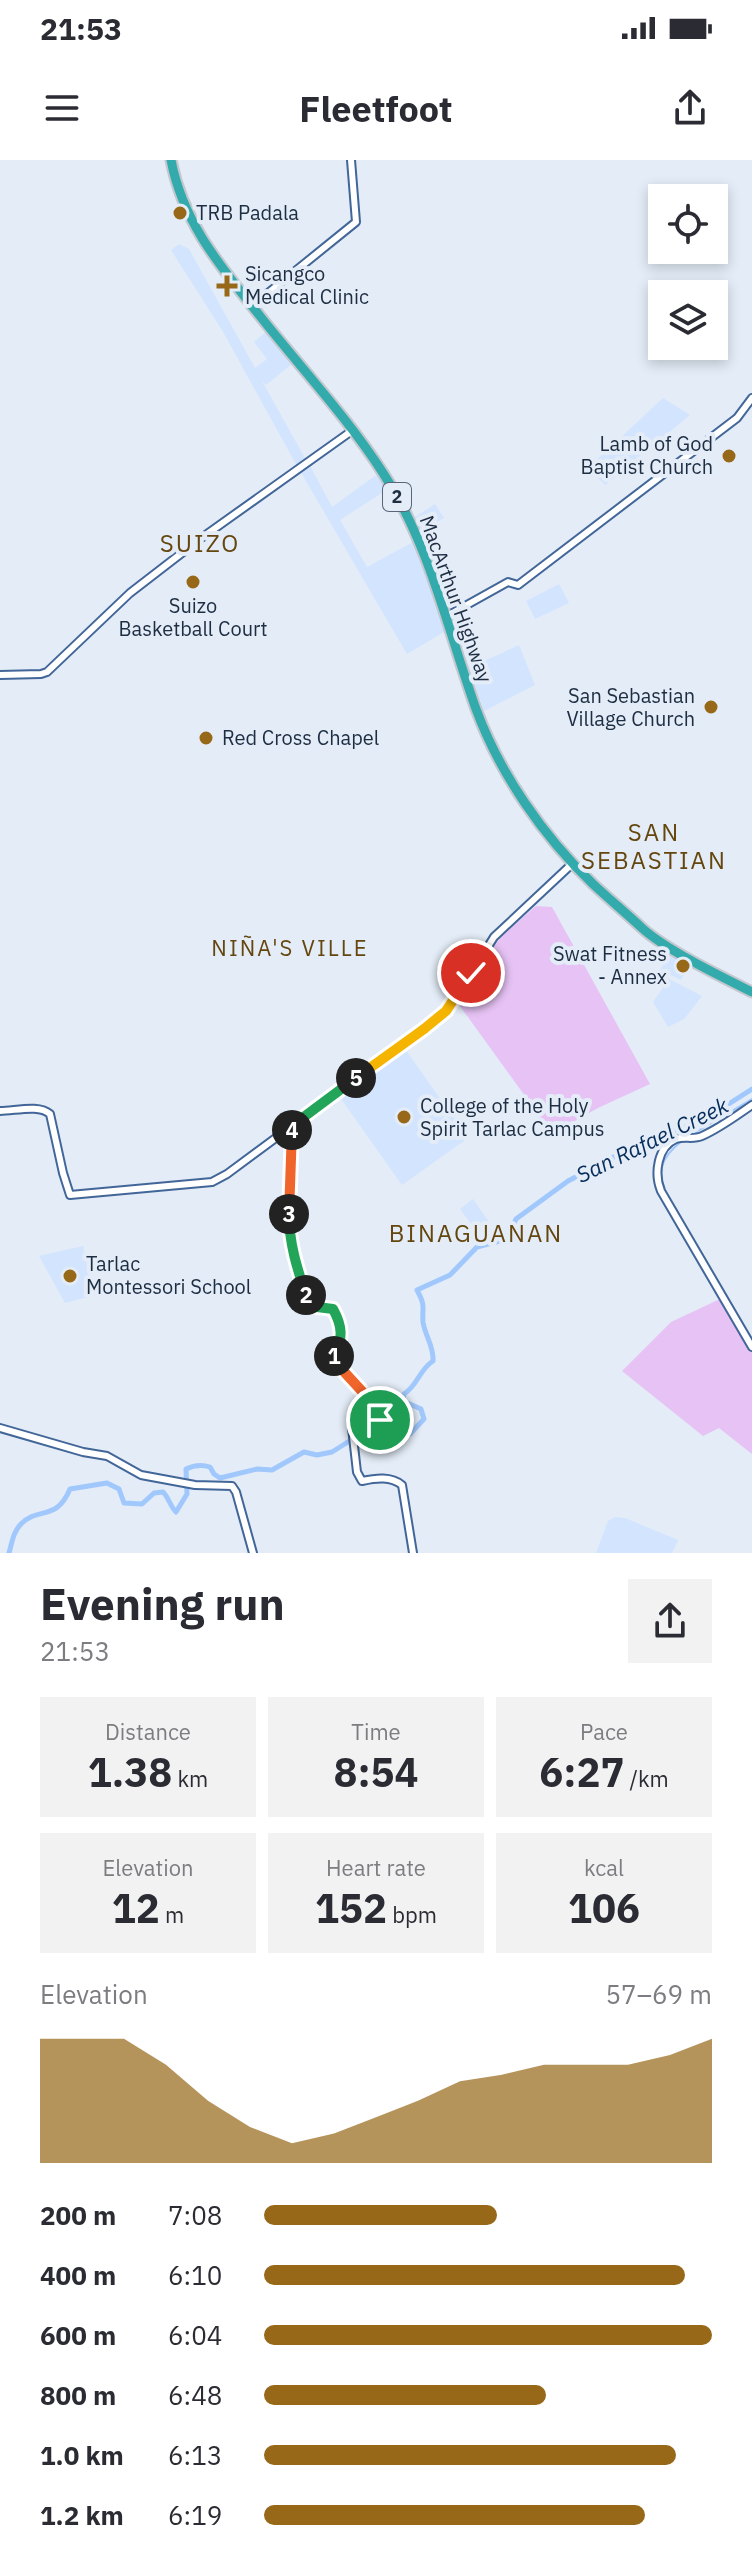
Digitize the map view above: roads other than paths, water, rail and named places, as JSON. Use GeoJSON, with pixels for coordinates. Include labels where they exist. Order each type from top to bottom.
{"type":"FeatureCollection","features":[{"type":"Feature","properties":{"kind":"highway","name":"MacArthur Highway"},"geometry":{"type":"LineString","coordinates":[[171,160],[183,202],[217,264],[353,430],[384,474],[409,518],[422,543],[479,716],[526,804],[573,863],[638,922],[752,990]]}},
{"type":"Feature","properties":{"kind":"street"},"geometry":{"type":"LineString","coordinates":[[252,306],[356,222],[351,160]]}},
{"type":"Feature","properties":{"kind":"street"},"geometry":{"type":"LineString","coordinates":[[447,616],[508,582],[518,585],[737,418],[752,398]]}},
{"type":"Feature","properties":{"kind":"street"},"geometry":{"type":"LineString","coordinates":[[0,675],[47,672],[130,593],[353,430]]}},
{"type":"Feature","properties":{"kind":"street"},"geometry":{"type":"LineString","coordinates":[[0,1111],[48,1111],[70,1195],[212,1182],[441,1016],[454,1001],[494,937],[573,863]]}},
{"type":"Feature","properties":{"kind":"street"},"geometry":{"type":"LineString","coordinates":[[752,1105],[701,1137],[671,1142],[660,1158],[657,1177],[662,1191],[752,1347]]}},
{"type":"Feature","properties":{"kind":"street"},"geometry":{"type":"LineString","coordinates":[[293,1125],[289,1231],[296,1265],[310,1302],[322,1310],[333,1309],[336,1313],[341,1343],[334,1358],[383,1414],[380,1420],[354,1425],[351,1430],[359,1479],[380,1478],[402,1485],[413,1553]]}},
{"type":"Feature","properties":{"kind":"street"},"geometry":{"type":"LineString","coordinates":[[0,1429],[77,1454],[109,1459],[147,1476],[184,1484],[232,1486],[253,1553]]}},
{"type":"Feature","properties":{"kind":"waterway","name":"San Rafael Creek"},"geometry":{"type":"LineString","coordinates":[[9,1553],[14,1534],[21,1524],[59,1506],[70,1489],[107,1483],[119,1489],[124,1503],[142,1504],[154,1493],[163,1492],[176,1512],[187,1494],[186,1469],[201,1465],[210,1467],[220,1478],[257,1469],[272,1470],[304,1452],[317,1455],[332,1452],[359,1435],[383,1428],[410,1434],[424,1419],[421,1409],[403,1401],[404,1394],[433,1361],[423,1322],[423,1303],[417,1290],[450,1275],[477,1247],[507,1239],[516,1219],[568,1181],[650,1138],[672,1133],[713,1114],[752,1089]]}},
{"type":"Feature","properties":{"kind":"waterway"},"geometry":{"type":"LineString","coordinates":[[691,1135],[752,1099]]}},
{"type":"Feature","properties":{"kind":"waterway"},"geometry":{"type":"LineString","coordinates":[[668,1197],[662,1180],[662,1166],[669,1153],[682,1141]]}},
{"type":"Feature","properties":{"kind":"place","name":"TRB Padala"},"geometry":{"type":"Point","coordinates":[180,213]}},
{"type":"Feature","properties":{"kind":"place","name":"Sicangco Medical Clinic"},"geometry":{"type":"Point","coordinates":[227,286]}},
{"type":"Feature","properties":{"kind":"place","name":"Lamb of God Baptist Church"},"geometry":{"type":"Point","coordinates":[729,456]}},
{"type":"Feature","properties":{"kind":"place","name":"Suizo Basketball Court"},"geometry":{"type":"Point","coordinates":[193,582]}},
{"type":"Feature","properties":{"kind":"place","name":"San Sebastian Village Church"},"geometry":{"type":"Point","coordinates":[711,707]}},
{"type":"Feature","properties":{"kind":"place","name":"Red Cross Chapel"},"geometry":{"type":"Point","coordinates":[206,738]}},
{"type":"Feature","properties":{"kind":"place","name":"Swat Fitness - Annex"},"geometry":{"type":"Point","coordinates":[683,966]}},
{"type":"Feature","properties":{"kind":"place","name":"College of the Holy Spirit Tarlac Campus"},"geometry":{"type":"Point","coordinates":[404,1117]}},
{"type":"Feature","properties":{"kind":"place","name":"Tarlac Montessori School"},"geometry":{"type":"Point","coordinates":[70,1276]}},
{"type":"Feature","properties":{"kind":"district","name":"SUIZO"},"geometry":{"type":"Point","coordinates":[200,544]}},
{"type":"Feature","properties":{"kind":"district","name":"SAN SEBASTIAN"},"geometry":{"type":"Point","coordinates":[654,847]}},
{"type":"Feature","properties":{"kind":"district","name":"NIÑA'S VILLE"},"geometry":{"type":"Point","coordinates":[290,948]}},
{"type":"Feature","properties":{"kind":"district","name":"BINAGUANAN"},"geometry":{"type":"Point","coordinates":[476,1234]}}]}
